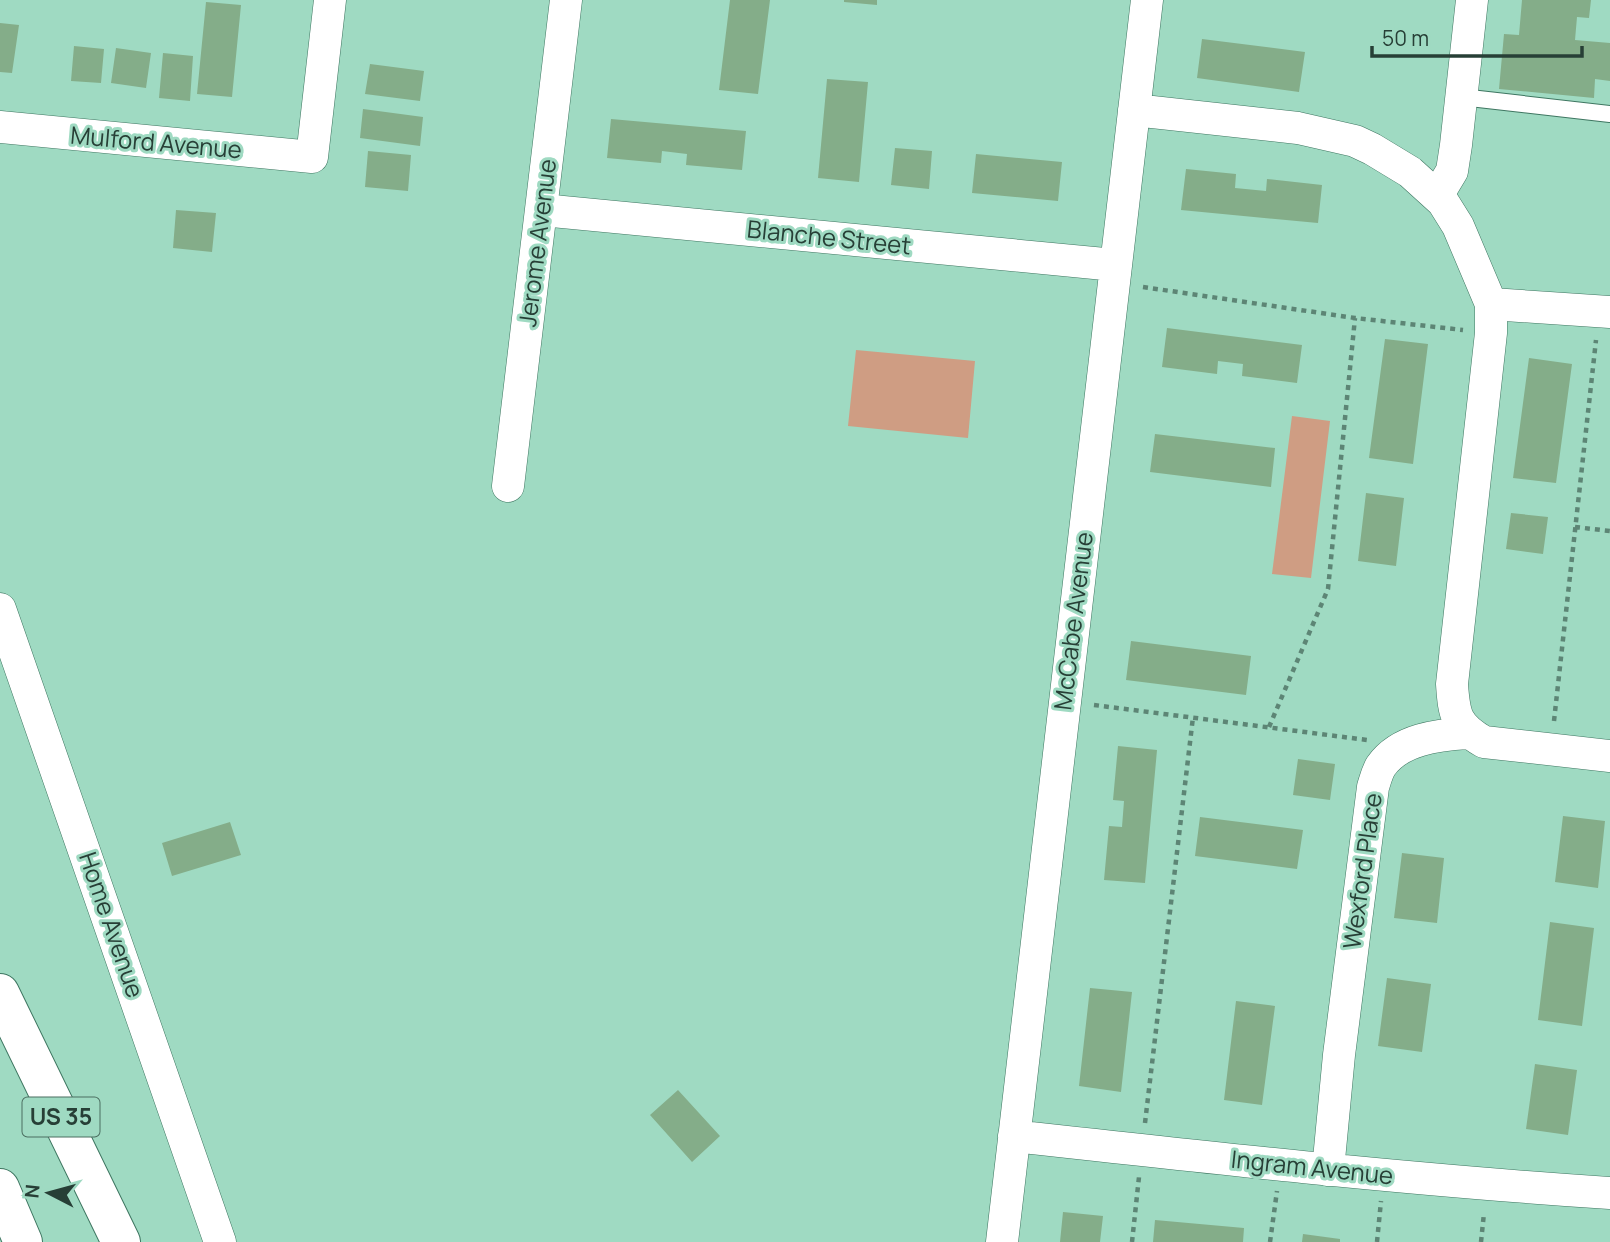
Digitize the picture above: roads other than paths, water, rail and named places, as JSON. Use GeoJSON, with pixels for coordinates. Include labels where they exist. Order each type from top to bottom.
{"type":"FeatureCollection","features":[{"type":"Feature","properties":{"kind":"highway","name":"US 35"},"geometry":{"type":"LineString","coordinates":[[0,993],[121,1242]]}},
{"type":"Feature","properties":{"kind":"highway"},"geometry":{"type":"LineString","coordinates":[[0,1188],[23,1242]]}},
{"type":"Feature","properties":{"kind":"street","name":"Mulford Avenue"},"geometry":{"type":"LineString","coordinates":[[0,127],[312,157],[330,0]]}},
{"type":"Feature","properties":{"kind":"street","name":"Jerome Avenue"},"geometry":{"type":"LineString","coordinates":[[508,486],[566,0]]}},
{"type":"Feature","properties":{"kind":"street","name":"McCabe Avenue"},"geometry":{"type":"LineString","coordinates":[[1002,1242],[1147,0]]}},
{"type":"Feature","properties":{"kind":"street"},"geometry":{"type":"LineString","coordinates":[[1437,196],[1452,171],[1472,0]]}},
{"type":"Feature","properties":{"kind":"street"},"geometry":{"type":"LineString","coordinates":[[1134,110],[1298,128],[1355,141],[1410,172],[1437,196],[1458,226],[1491,319],[1452,684],[1453,704],[1459,724],[1484,742],[1610,756]]}},
{"type":"Feature","properties":{"kind":"street","name":"Blanche Street"},"geometry":{"type":"LineString","coordinates":[[542,211],[1115,264]]}},
{"type":"Feature","properties":{"kind":"street"},"geometry":{"type":"LineString","coordinates":[[1491,319],[1604,312]]}},
{"type":"Feature","properties":{"kind":"street","name":"Home Avenue"},"geometry":{"type":"LineString","coordinates":[[0,609],[220,1242]]}},
{"type":"Feature","properties":{"kind":"street","name":"Wexford Place"},"geometry":{"type":"LineString","coordinates":[[1328,1170],[1339,1055],[1373,787],[1381,766],[1397,750],[1420,740],[1446,734],[1468,733]]}},
{"type":"Feature","properties":{"kind":"street","name":"Ingram Avenue"},"geometry":{"type":"LineString","coordinates":[[1014,1136],[1328,1170],[1610,1193]]}},
{"type":"Feature","properties":{"kind":"lane"},"geometry":{"type":"LineString","coordinates":[[1461,97],[1610,114]]}}]}
